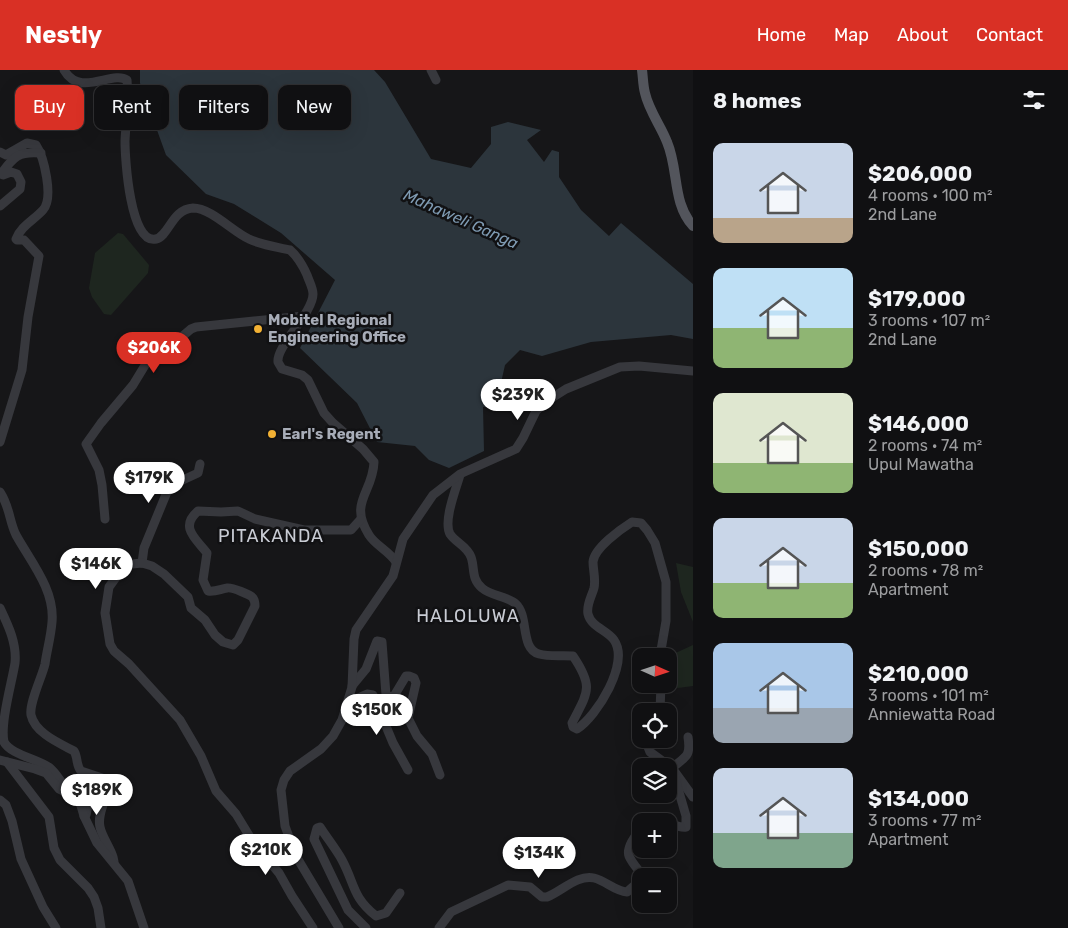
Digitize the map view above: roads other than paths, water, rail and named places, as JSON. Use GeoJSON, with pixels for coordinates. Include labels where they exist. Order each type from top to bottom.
{"type":"FeatureCollection","features":[{"type":"Feature","properties":{"kind":"main road"},"geometry":{"type":"LineString","coordinates":[[642,70],[645,93],[653,115],[668,142],[674,165],[678,197],[685,217],[693,226]]}},
{"type":"Feature","properties":{"kind":"street"},"geometry":{"type":"LineString","coordinates":[[64,70],[67,75],[77,80],[96,78],[110,71],[124,74],[127,80],[127,170],[136,221],[143,235],[150,239],[157,239],[178,214],[192,208],[209,214],[250,240],[290,250],[305,270],[314,292],[312,302],[288,339],[278,362],[282,369],[302,375],[308,380],[324,413],[363,449],[374,462],[373,475],[360,506],[361,519],[370,537],[391,554],[396,562]]}},
{"type":"Feature","properties":{"kind":"street"},"geometry":{"type":"LineString","coordinates":[[431,70],[436,80]]}},
{"type":"Feature","properties":{"kind":"street"},"geometry":{"type":"LineString","coordinates":[[0,152],[6,155],[27,143],[36,145],[41,153],[48,190],[48,201],[45,208],[19,231],[16,238],[17,240],[24,240],[40,256],[28,317],[22,370],[0,442]]}},
{"type":"Feature","properties":{"kind":"street"},"geometry":{"type":"LineString","coordinates":[[0,206],[20,190],[21,182],[17,174],[10,172],[1,174],[11,160],[26,152],[41,153]]}},
{"type":"Feature","properties":{"kind":"street"},"geometry":{"type":"LineString","coordinates":[[105,518],[99,470],[86,444],[133,385],[147,362],[196,327],[304,316]]}},
{"type":"Feature","properties":{"kind":"street"},"geometry":{"type":"LineString","coordinates":[[339,928],[296,856],[283,813],[281,790],[284,780],[290,771],[322,749],[333,736],[342,720],[352,687],[356,630],[393,576],[404,540],[433,495],[460,474],[516,449],[536,411],[547,401],[566,390],[620,367],[639,366],[693,371]]}},
{"type":"Feature","properties":{"kind":"street"},"geometry":{"type":"LineString","coordinates":[[142,563],[144,548],[167,492],[174,484],[198,473],[200,464]]}},
{"type":"Feature","properties":{"kind":"street"},"geometry":{"type":"LineString","coordinates":[[460,474],[448,516],[448,527],[451,535],[469,553],[473,576],[477,584],[484,590],[515,603],[523,612],[526,639],[531,649],[536,653],[573,656],[584,672],[588,688],[586,696],[572,723],[573,727],[577,729],[586,723],[606,694],[616,669],[618,650],[614,640],[591,621],[588,612],[594,586],[593,560],[617,532],[632,522],[641,523],[655,543],[666,582],[666,621],[661,648]]}},
{"type":"Feature","properties":{"kind":"street"},"geometry":{"type":"LineString","coordinates":[[0,492],[6,502],[15,533],[48,591],[52,608],[52,622],[43,676],[31,705],[31,716],[49,738],[74,751],[81,771],[102,778],[106,785],[106,796],[100,817],[100,827],[114,862]]}},
{"type":"Feature","properties":{"kind":"street"},"geometry":{"type":"LineString","coordinates":[[313,928],[279,873],[253,842],[236,814],[216,791],[201,756],[180,720],[129,664],[114,651],[110,644],[105,612],[109,586],[122,569],[132,564],[142,563],[152,566],[164,574],[188,597],[191,608],[206,620],[215,636],[223,642],[233,645],[238,640],[255,606],[255,600],[252,597],[228,588],[216,592],[208,591],[203,580],[207,553],[190,532],[188,525],[193,515],[198,511],[238,511],[254,519],[304,530],[351,530],[361,519]]}},
{"type":"Feature","properties":{"kind":"street"},"geometry":{"type":"LineString","coordinates":[[0,608],[8,624],[15,646],[15,662],[5,702],[2,727],[3,740],[15,751],[50,768],[66,787],[84,797],[88,805],[86,815],[84,816]]}},
{"type":"Feature","properties":{"kind":"street"},"geometry":{"type":"LineString","coordinates":[[352,687],[366,669],[377,641],[382,642],[386,695],[387,697],[394,696],[406,676],[414,678],[416,683],[408,718],[417,736],[432,754],[440,775]]}},
{"type":"Feature","properties":{"kind":"street"},"geometry":{"type":"LineString","coordinates":[[347,703],[367,694],[373,695],[393,743],[408,770]]}},
{"type":"Feature","properties":{"kind":"street"},"geometry":{"type":"LineString","coordinates":[[677,763],[690,751],[688,737]]}},
{"type":"Feature","properties":{"kind":"street"},"geometry":{"type":"LineString","coordinates":[[649,748],[650,752],[658,758]]}},
{"type":"Feature","properties":{"kind":"street"},"geometry":{"type":"LineString","coordinates":[[3,761],[35,768],[46,773],[59,789],[79,799],[84,816],[97,842],[128,881],[144,928]]}},
{"type":"Feature","properties":{"kind":"street"},"geometry":{"type":"LineString","coordinates":[[3,761],[49,817],[54,848],[60,860],[88,888],[94,897],[101,928]]}},
{"type":"Feature","properties":{"kind":"street"},"geometry":{"type":"LineString","coordinates":[[677,775],[693,797]]}},
{"type":"Feature","properties":{"kind":"street"},"geometry":{"type":"LineString","coordinates":[[677,785],[686,816],[686,827],[681,828],[677,826]]}},
{"type":"Feature","properties":{"kind":"street"},"geometry":{"type":"LineString","coordinates":[[0,800],[6,806],[12,820],[21,859],[42,907],[56,928]]}},
{"type":"Feature","properties":{"kind":"street"},"geometry":{"type":"LineString","coordinates":[[366,928],[348,910],[322,857],[314,839],[317,828],[320,827],[342,860],[357,898],[376,916],[386,913],[400,893]]}},
{"type":"Feature","properties":{"kind":"street"},"geometry":{"type":"LineString","coordinates":[[439,928],[451,912],[508,886],[530,887],[542,897],[547,897],[581,878],[594,878],[620,891],[627,892],[636,885],[639,871],[629,856],[628,850],[632,842]]}},
{"type":"Feature","properties":{"kind":"water","name":"Mahaweli Ganga"},"geometry":{"type":"Polygon","coordinates":[[[140,70],[374,70],[385,82],[431,159],[471,168],[491,144],[491,127],[508,122],[541,130],[527,140],[544,162],[552,150],[559,152],[559,177],[581,210],[609,236],[621,223],[693,284],[693,339],[671,335],[591,342],[542,356],[520,350],[505,365],[496,405],[483,407],[484,451],[449,468],[429,460],[415,446],[377,442],[357,403],[300,348],[335,280],[281,233],[234,204],[206,194],[166,155],[157,130],[169,130],[169,85],[141,85],[140,70]]]}},
{"type":"Feature","properties":{"kind":"place","name":"Mobitel Regional Engineering Office"},"geometry":{"type":"Point","coordinates":[258,329]}},
{"type":"Feature","properties":{"kind":"place","name":"Earl's Regent"},"geometry":{"type":"Point","coordinates":[272,434]}},
{"type":"Feature","properties":{"kind":"district","name":"PITAKANDA"},"geometry":{"type":"Point","coordinates":[271,536]}},
{"type":"Feature","properties":{"kind":"district","name":"HALOLUWA"},"geometry":{"type":"Point","coordinates":[468,616]}}]}
